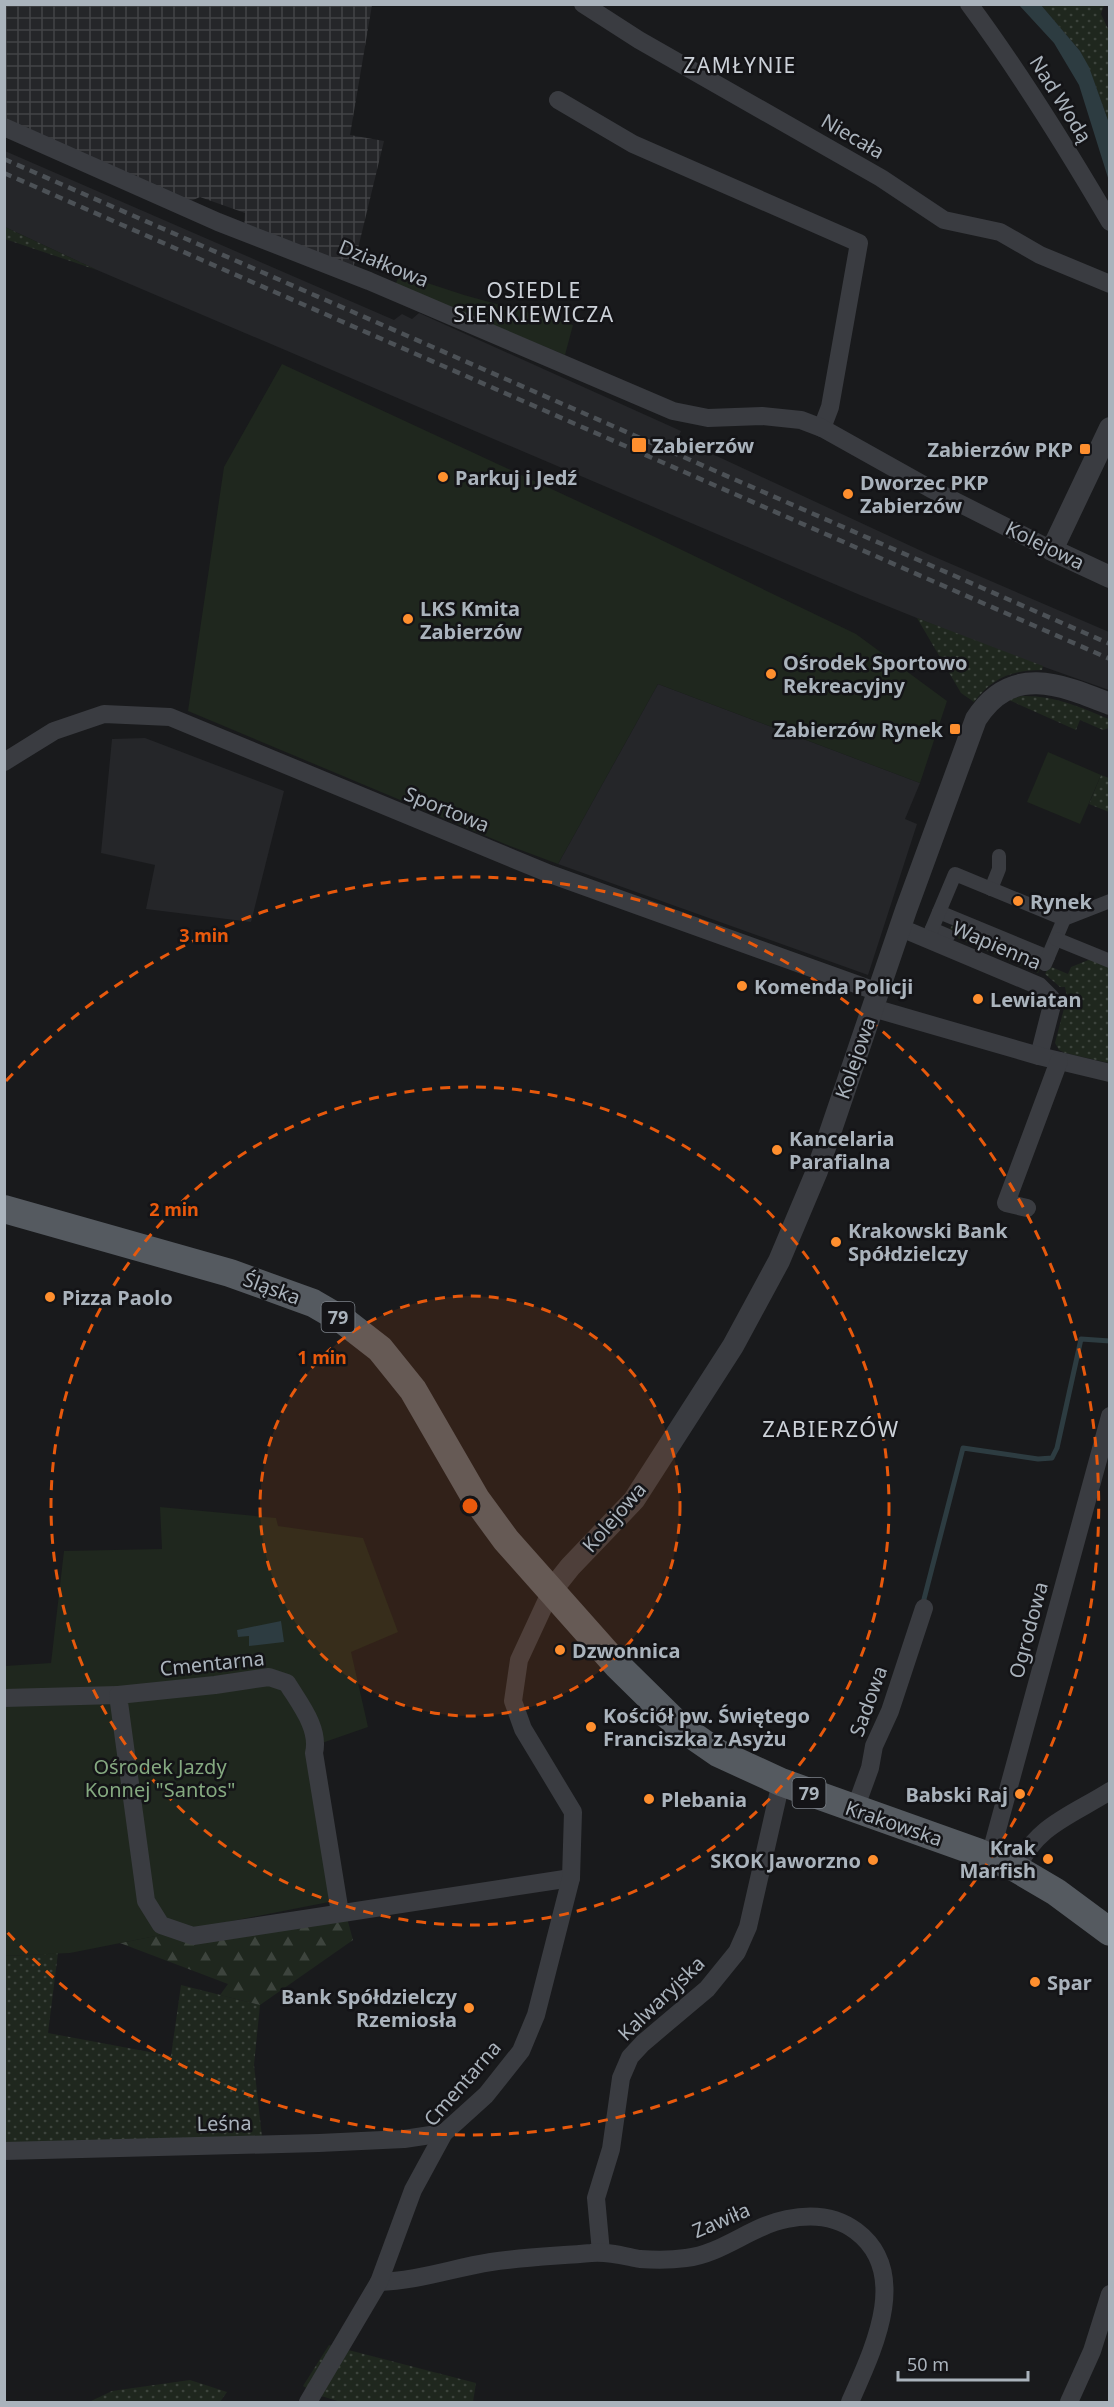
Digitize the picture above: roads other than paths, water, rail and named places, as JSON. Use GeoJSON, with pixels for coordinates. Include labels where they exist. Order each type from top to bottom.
{"type":"FeatureCollection","features":[{"type":"Feature","properties":{"kind":"main road","name":"Śląska"},"geometry":{"type":"LineString","coordinates":[[4,1209],[230,1273],[293,1295],[344,1321],[380,1349],[413,1390],[476,1499],[506,1540],[551,1591]]}},
{"type":"Feature","properties":{"kind":"main road","name":"Krakowska"},"geometry":{"type":"LineString","coordinates":[[551,1591],[617,1665],[679,1726],[718,1754],[781,1782],[990,1856],[1056,1892],[1110,1932]]}},
{"type":"Feature","properties":{"kind":"street","name":"Niecała"},"geometry":{"type":"LineString","coordinates":[[583,4],[639,40],[881,178],[944,220],[1000,232],[1040,255],[1110,284]]}},
{"type":"Feature","properties":{"kind":"street","name":"Nad Wodą"},"geometry":{"type":"LineString","coordinates":[[969,4],[1004,50],[1110,222]]}},
{"type":"Feature","properties":{"kind":"street"},"geometry":{"type":"LineString","coordinates":[[558,100],[633,144],[859,243],[830,407],[822,428]]}},
{"type":"Feature","properties":{"kind":"street","name":"Działkowa"},"geometry":{"type":"LineString","coordinates":[[4,127],[218,222],[369,281],[673,411],[708,418],[785,417],[822,428]]}},
{"type":"Feature","properties":{"kind":"street","name":"Kolejowa"},"geometry":{"type":"LineString","coordinates":[[822,428],[931,489],[1110,577]]}},
{"type":"Feature","properties":{"kind":"street"},"geometry":{"type":"LineString","coordinates":[[1052,549],[1110,428]]}},
{"type":"Feature","properties":{"kind":"street","name":"Kolejowa"},"geometry":{"type":"LineString","coordinates":[[551,1591],[570,1567],[634,1500],[733,1346],[779,1261],[814,1178],[956,771],[976,719],[985,704],[997,693],[1023,683],[1051,683],[1071,688],[1110,704]]}},
{"type":"Feature","properties":{"kind":"street","name":"Sportowa"},"geometry":{"type":"LineString","coordinates":[[4,762],[54,731],[104,714],[170,717],[540,870],[875,1000]]}},
{"type":"Feature","properties":{"kind":"street"},"geometry":{"type":"LineString","coordinates":[[991,889],[999,869],[999,856]]}},
{"type":"Feature","properties":{"kind":"street"},"geometry":{"type":"LineString","coordinates":[[948,936],[932,930],[955,874],[1064,919],[1110,902]]}},
{"type":"Feature","properties":{"kind":"street"},"geometry":{"type":"LineString","coordinates":[[939,912],[1047,961],[1064,919]]}},
{"type":"Feature","properties":{"kind":"street","name":"Wapienna"},"geometry":{"type":"LineString","coordinates":[[901,928],[1039,986],[1050,998],[1052,1005],[1039,1056]]}},
{"type":"Feature","properties":{"kind":"street"},"geometry":{"type":"LineString","coordinates":[[1056,939],[1110,961]]}},
{"type":"Feature","properties":{"kind":"street"},"geometry":{"type":"LineString","coordinates":[[875,1000],[1039,1056],[1110,1073]]}},
{"type":"Feature","properties":{"kind":"street"},"geometry":{"type":"LineString","coordinates":[[1027,1208],[1006,1203],[1059,1061]]}},
{"type":"Feature","properties":{"kind":"street","name":"Ogrodowa"},"geometry":{"type":"LineString","coordinates":[[990,1856],[1110,1416]]}},
{"type":"Feature","properties":{"kind":"street","name":"Cmentarna"},"geometry":{"type":"LineString","coordinates":[[308,2403],[379,2282],[413,2190],[444,2133],[486,2095],[520,2051],[536,2015],[571,1878],[573,1812],[523,1729],[513,1701],[519,1660],[551,1591]]}},
{"type":"Feature","properties":{"kind":"street","name":"Sadowa"},"geometry":{"type":"LineString","coordinates":[[855,1809],[870,1768],[874,1746],[890,1711],[924,1608]]}},
{"type":"Feature","properties":{"kind":"street","name":"Cmentarna"},"geometry":{"type":"LineString","coordinates":[[4,1698],[118,1695],[269,1677],[287,1683],[305,1713],[317,1740],[314,1753],[340,1912]]}},
{"type":"Feature","properties":{"kind":"street"},"geometry":{"type":"LineString","coordinates":[[118,1695],[146,1901],[161,1925],[193,1936],[571,1878]]}},
{"type":"Feature","properties":{"kind":"street","name":"Kalwaryjska"},"geometry":{"type":"LineString","coordinates":[[601,2252],[596,2198],[611,2149],[621,2078],[630,2056],[707,1989],[737,1953],[748,1927],[781,1782]]}},
{"type":"Feature","properties":{"kind":"street"},"geometry":{"type":"LineString","coordinates":[[1017,1869],[1025,1852],[1049,1827],[1110,1791]]}},
{"type":"Feature","properties":{"kind":"street","name":"Leśna"},"geometry":{"type":"LineString","coordinates":[[4,2151],[319,2143],[404,2139],[444,2133]]}},
{"type":"Feature","properties":{"kind":"street","name":"Zawiła"},"geometry":{"type":"LineString","coordinates":[[379,2282],[402,2282],[491,2262],[601,2252],[644,2259],[686,2258],[710,2253],[749,2231],[787,2218],[822,2216],[846,2223],[863,2236],[878,2256],[884,2272],[885,2293],[879,2327],[850,2403]]}},
{"type":"Feature","properties":{"kind":"street"},"geometry":{"type":"LineString","coordinates":[[1069,2403],[1092,2351],[1110,2294]]}},
{"type":"Feature","properties":{"kind":"waterway"},"geometry":{"type":"LineString","coordinates":[[923,1603],[963,1448],[1038,1459],[1052,1458],[1057,1448],[1081,1339],[1110,1341]]}},
{"type":"Feature","properties":{"kind":"railway"},"geometry":{"type":"LineString","coordinates":[[4,159],[1110,644]]}},
{"type":"Feature","properties":{"kind":"railway"},"geometry":{"type":"LineString","coordinates":[[4,173],[1110,659]]}},
{"type":"Feature","properties":{"kind":"place","name":"Zabierzów"},"geometry":{"type":"Point","coordinates":[639,445]}},
{"type":"Feature","properties":{"kind":"place","name":"Zabierzów PKP"},"geometry":{"type":"Point","coordinates":[1085,449]}},
{"type":"Feature","properties":{"kind":"place","name":"Parkuj i Jedź"},"geometry":{"type":"Point","coordinates":[443,477]}},
{"type":"Feature","properties":{"kind":"place","name":"Dworzec PKP Zabierzów"},"geometry":{"type":"Point","coordinates":[848,494]}},
{"type":"Feature","properties":{"kind":"place","name":"LKS Kmita Zabierzów"},"geometry":{"type":"Point","coordinates":[408,619]}},
{"type":"Feature","properties":{"kind":"place","name":"Ośrodek Sportowo Rekreacyjny"},"geometry":{"type":"Point","coordinates":[771,674]}},
{"type":"Feature","properties":{"kind":"place","name":"Zabierzów Rynek"},"geometry":{"type":"Point","coordinates":[955,729]}},
{"type":"Feature","properties":{"kind":"place","name":"Rynek"},"geometry":{"type":"Point","coordinates":[1018,901]}},
{"type":"Feature","properties":{"kind":"place","name":"Komenda Policji"},"geometry":{"type":"Point","coordinates":[742,986]}},
{"type":"Feature","properties":{"kind":"place","name":"Lewiatan"},"geometry":{"type":"Point","coordinates":[978,999]}},
{"type":"Feature","properties":{"kind":"place","name":"Kancelaria Parafialna"},"geometry":{"type":"Point","coordinates":[777,1150]}},
{"type":"Feature","properties":{"kind":"place","name":"Krakowski Bank Spółdzielczy"},"geometry":{"type":"Point","coordinates":[836,1242]}},
{"type":"Feature","properties":{"kind":"place","name":"Pizza Paolo"},"geometry":{"type":"Point","coordinates":[50,1297]}},
{"type":"Feature","properties":{"kind":"place","name":"Dzwonnica"},"geometry":{"type":"Point","coordinates":[560,1650]}},
{"type":"Feature","properties":{"kind":"place","name":"Kościół pw. Świętego Franciszka z Asyżu"},"geometry":{"type":"Point","coordinates":[591,1727]}},
{"type":"Feature","properties":{"kind":"place","name":"Babski Raj"},"geometry":{"type":"Point","coordinates":[1020,1794]}},
{"type":"Feature","properties":{"kind":"place","name":"Plebania"},"geometry":{"type":"Point","coordinates":[649,1799]}},
{"type":"Feature","properties":{"kind":"place","name":"Krak Marfish"},"geometry":{"type":"Point","coordinates":[1048,1859]}},
{"type":"Feature","properties":{"kind":"place","name":"SKOK Jaworzno"},"geometry":{"type":"Point","coordinates":[873,1860]}},
{"type":"Feature","properties":{"kind":"place","name":"Spar"},"geometry":{"type":"Point","coordinates":[1035,1982]}},
{"type":"Feature","properties":{"kind":"place","name":"Bank Spółdzielczy Rzemiosła"},"geometry":{"type":"Point","coordinates":[469,2008]}},
{"type":"Feature","properties":{"kind":"district","name":"ZAMŁYNIE"},"geometry":{"type":"Point","coordinates":[740,65]}},
{"type":"Feature","properties":{"kind":"district","name":"OSIEDLE SIENKIEWICZA"},"geometry":{"type":"Point","coordinates":[534,302]}},
{"type":"Feature","properties":{"kind":"district","name":"ZABIERZÓW"},"geometry":{"type":"Point","coordinates":[831,1428]}},
{"type":"Feature","properties":{"kind":"park label","name":"Ośrodek Jazdy Konnej \"Santos\""},"geometry":{"type":"Point","coordinates":[160,1778]}}]}
